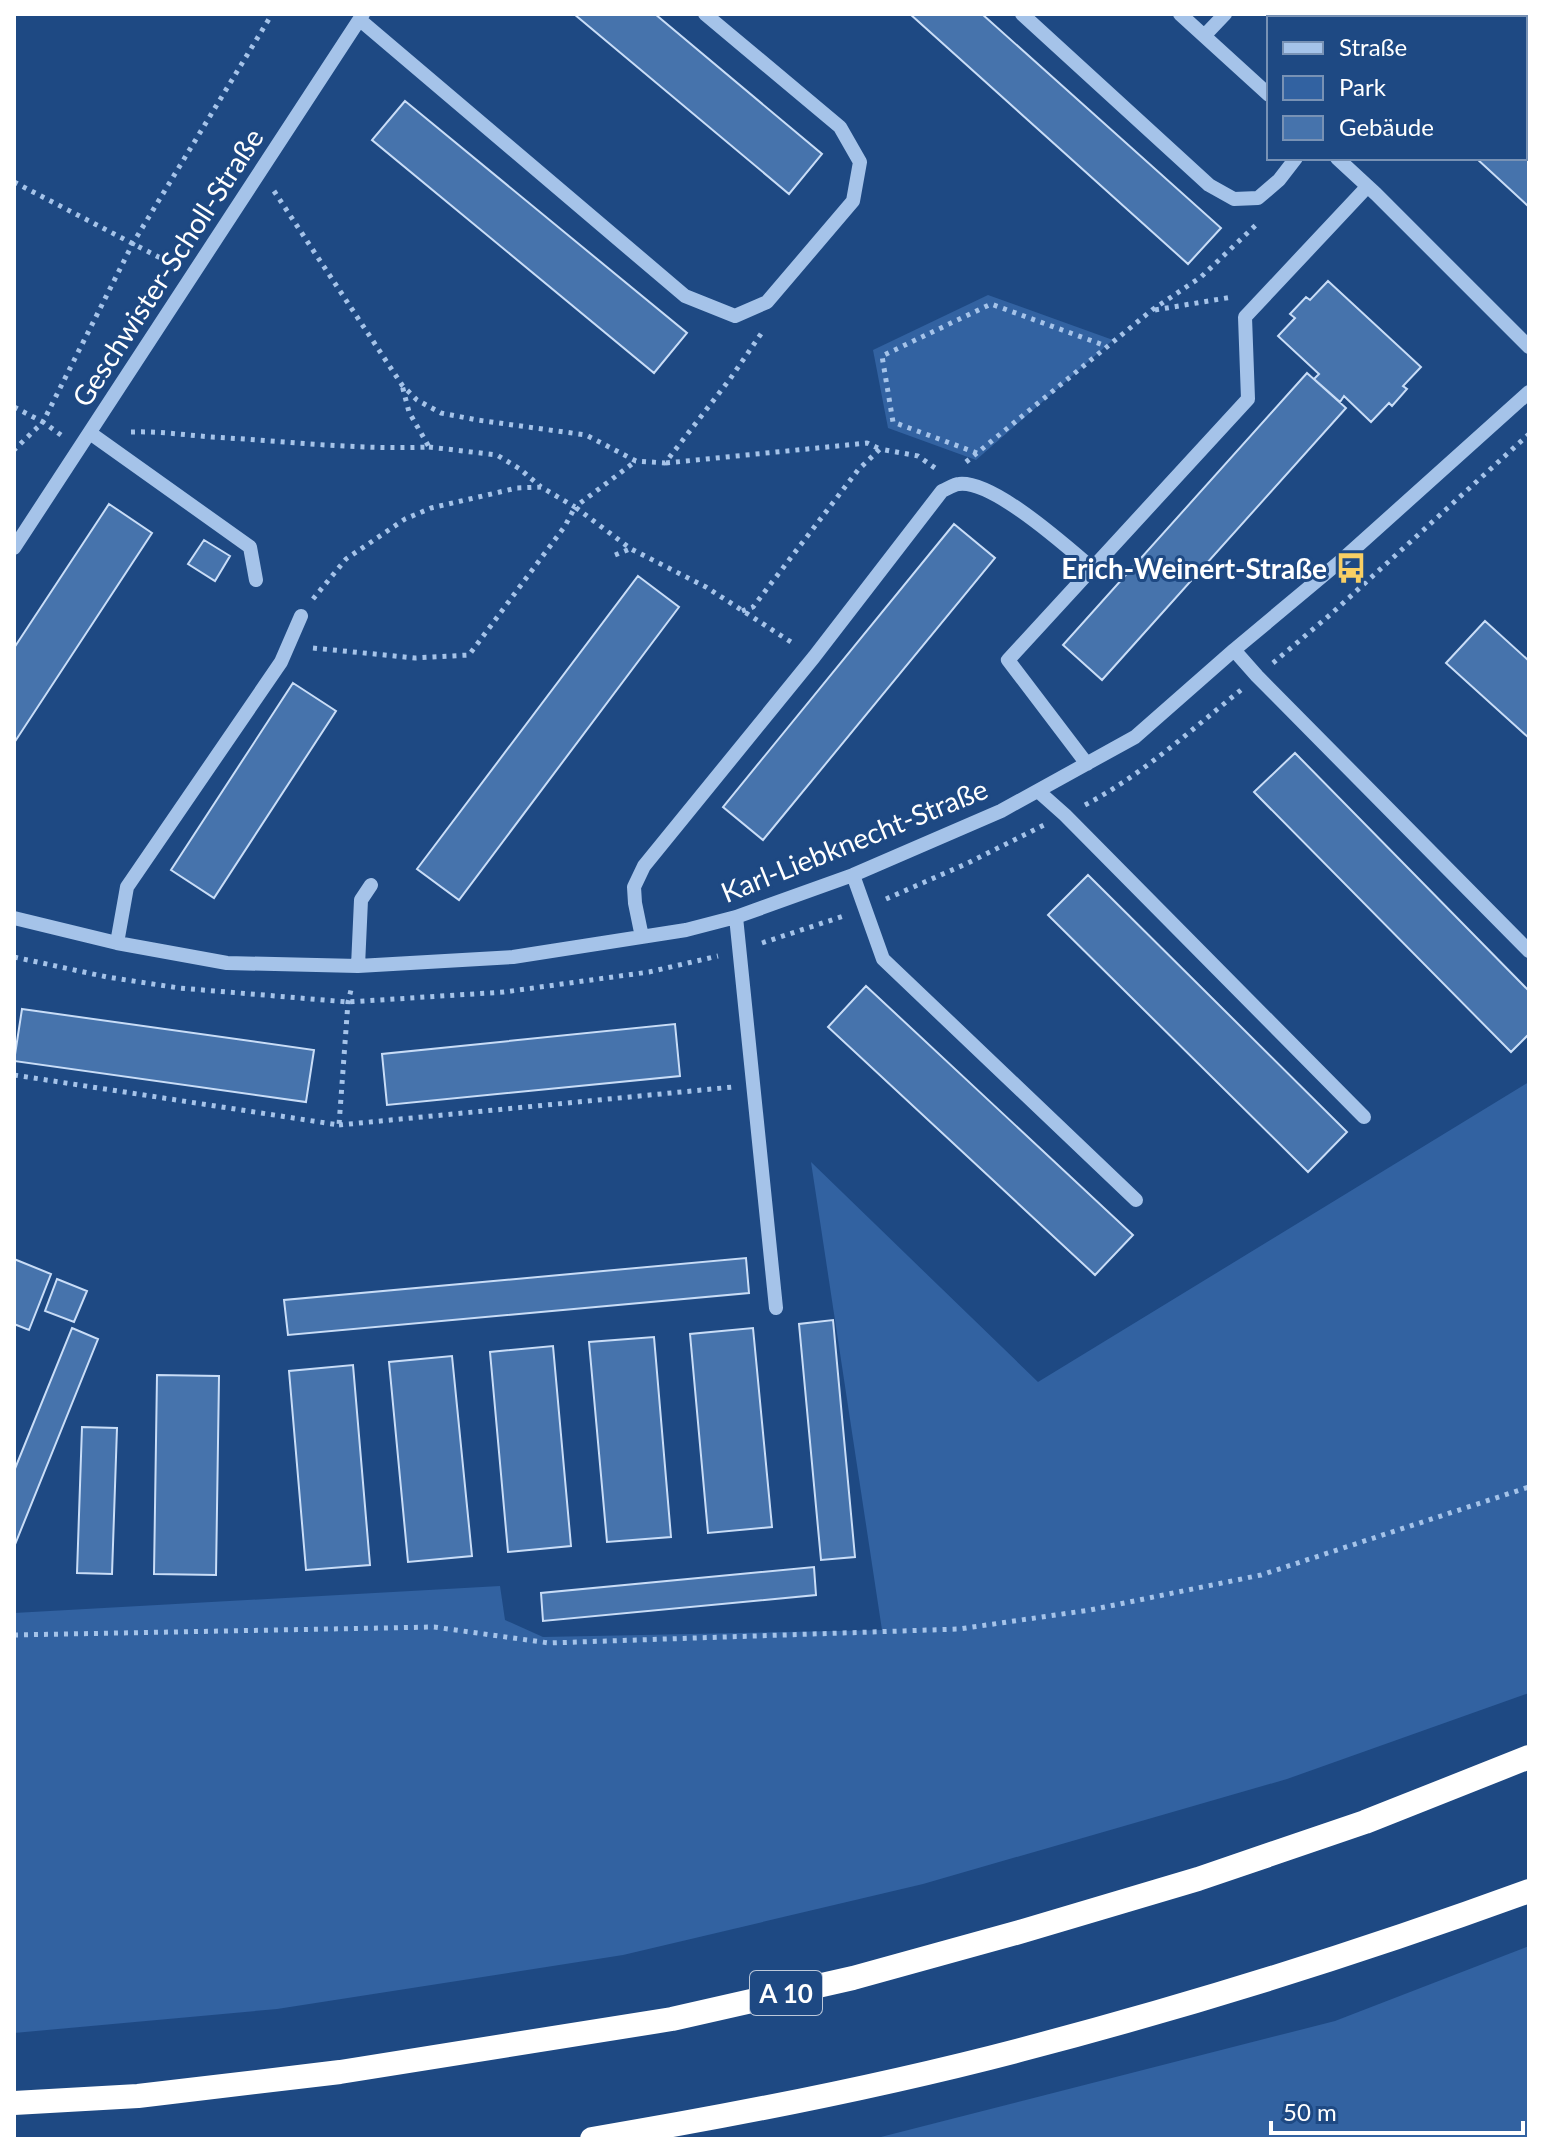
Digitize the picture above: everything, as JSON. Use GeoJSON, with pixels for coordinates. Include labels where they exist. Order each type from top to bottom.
{"type":"FeatureCollection","features":[{"type":"Feature","properties":{"kind":"highway","name":"A 10"},"geometry":{"type":"LineString","coordinates":[[14,2103],[138,2096],[340,2072],[672,2019],[838,1981],[1198,1879],[1365,1822],[1529,1757]]}},
{"type":"Feature","properties":{"kind":"highway"},"geometry":{"type":"LineString","coordinates":[[592,2139],[850,2090],[1017,2051],[1249,1986],[1423,1930],[1529,1891]]}},
{"type":"Feature","properties":{"kind":"street"},"geometry":{"type":"LineString","coordinates":[[362,17],[685,296],[735,316],[767,302],[853,201],[860,162],[840,127],[705,14]]}},
{"type":"Feature","properties":{"kind":"street"},"geometry":{"type":"LineString","coordinates":[[1022,14],[1209,185],[1234,199],[1258,198],[1279,180],[1294,160]]}},
{"type":"Feature","properties":{"kind":"street"},"geometry":{"type":"LineString","coordinates":[[1180,14],[1267,93]]}},
{"type":"Feature","properties":{"kind":"street"},"geometry":{"type":"LineString","coordinates":[[1205,35],[1225,14]]}},
{"type":"Feature","properties":{"kind":"street","name":"Geschwister-Scholl-Straße"},"geometry":{"type":"LineString","coordinates":[[14,548],[362,17]]}},
{"type":"Feature","properties":{"kind":"street"},"geometry":{"type":"LineString","coordinates":[[1339,160],[1529,347]]}},
{"type":"Feature","properties":{"kind":"street"},"geometry":{"type":"LineString","coordinates":[[1087,764],[1008,660],[1248,399],[1245,317],[1367,187]]}},
{"type":"Feature","properties":{"kind":"street","name":"Karl-Liebknecht-Straße"},"geometry":{"type":"LineString","coordinates":[[14,918],[117,943],[227,963],[358,966],[513,957],[686,930],[736,917],[853,875],[1001,811],[1135,737],[1343,559],[1529,392]]}},
{"type":"Feature","properties":{"kind":"street"},"geometry":{"type":"LineString","coordinates":[[90,433],[250,547],[256,580]]}},
{"type":"Feature","properties":{"kind":"street"},"geometry":{"type":"LineString","coordinates":[[642,937],[634,887],[644,866],[953,480],[987,489],[1054,536],[1092,568]]}},
{"type":"Feature","properties":{"kind":"street"},"geometry":{"type":"LineString","coordinates":[[117,943],[127,887],[281,662],[301,616]]}},
{"type":"Feature","properties":{"kind":"street"},"geometry":{"type":"LineString","coordinates":[[1234,650],[1529,951]]}},
{"type":"Feature","properties":{"kind":"street"},"geometry":{"type":"LineString","coordinates":[[1038,791],[1364,1117]]}},
{"type":"Feature","properties":{"kind":"street"},"geometry":{"type":"LineString","coordinates":[[853,875],[883,959],[1136,1200]]}},
{"type":"Feature","properties":{"kind":"street"},"geometry":{"type":"LineString","coordinates":[[358,966],[361,900],[371,885]]}},
{"type":"Feature","properties":{"kind":"street"},"geometry":{"type":"LineString","coordinates":[[736,917],[776,1308]]}},
{"type":"Feature","properties":{"kind":"path"},"geometry":{"type":"LineString","coordinates":[[14,450],[43,422],[133,243],[272,14]]}},
{"type":"Feature","properties":{"kind":"path"},"geometry":{"type":"LineString","coordinates":[[261,170],[402,385],[417,400],[441,413],[586,435],[636,461],[665,463],[867,443],[880,449],[918,456],[953,480],[977,453],[1152,310],[1201,277],[1259,222]]}},
{"type":"Feature","properties":{"kind":"path"},"geometry":{"type":"LineString","coordinates":[[14,182],[192,275]]}},
{"type":"Feature","properties":{"kind":"path"},"geometry":{"type":"LineString","coordinates":[[1152,310],[1268,291]]}},
{"type":"Feature","properties":{"kind":"path"},"geometry":{"type":"LineString","coordinates":[[665,463],[722,390],[764,329],[767,302]]}},
{"type":"Feature","properties":{"kind":"path"},"geometry":{"type":"LineString","coordinates":[[977,453],[893,422],[882,356],[991,304],[1107,347]]}},
{"type":"Feature","properties":{"kind":"path"},"geometry":{"type":"LineString","coordinates":[[402,385],[409,412],[429,447]]}},
{"type":"Feature","properties":{"kind":"path"},"geometry":{"type":"LineString","coordinates":[[14,407],[60,435],[143,431],[383,449],[429,447],[497,455],[631,549],[706,587],[814,657]]}},
{"type":"Feature","properties":{"kind":"path"},"geometry":{"type":"LineString","coordinates":[[14,957],[107,977],[179,988],[348,1002],[504,992],[649,972],[741,950],[866,908],[968,863],[1065,815],[1106,793],[1171,747],[1331,614],[1529,434]]}},
{"type":"Feature","properties":{"kind":"path"},"geometry":{"type":"LineString","coordinates":[[741,611],[753,607],[858,470],[880,449]]}},
{"type":"Feature","properties":{"kind":"path"},"geometry":{"type":"LineString","coordinates":[[288,645],[415,658],[469,655],[565,526],[575,507],[636,461]]}},
{"type":"Feature","properties":{"kind":"path"},"geometry":{"type":"LineString","coordinates":[[301,616],[346,559],[405,519],[462,499],[517,488],[541,487]]}},
{"type":"Feature","properties":{"kind":"path"},"geometry":{"type":"LineString","coordinates":[[615,555],[631,549]]}},
{"type":"Feature","properties":{"kind":"path"},"geometry":{"type":"LineString","coordinates":[[339,1125],[348,1002],[358,966]]}},
{"type":"Feature","properties":{"kind":"path"},"geometry":{"type":"LineString","coordinates":[[14,1075],[339,1125],[754,1085]]}},
{"type":"Feature","properties":{"kind":"path"},"geometry":{"type":"LineString","coordinates":[[14,1635],[434,1627],[549,1643],[959,1629],[1090,1610],[1261,1575],[1529,1487]]}},
{"type":"Feature","properties":{"kind":"green space"},"geometry":{"type":"Polygon","coordinates":[[[988,295],[1113,340],[976,460],[888,428],[873,350],[988,295]]]}},
{"type":"Feature","properties":{"kind":"green space"},"geometry":{"type":"Polygon","coordinates":[[[1529,1082],[1529,1693],[1287,1779],[923,1884],[623,1955],[277,2009],[14,2033],[14,1613],[500,1586],[505,1620],[543,1637],[882,1630],[811,1162],[1038,1382],[1529,1082]]]}},
{"type":"Feature","properties":{"kind":"green space"},"geometry":{"type":"Polygon","coordinates":[[[1529,1946],[1529,2139],[873,2139],[1335,2021],[1529,1946]]]}},
{"type":"Feature","properties":{"kind":"building"},"geometry":{"type":"Polygon","coordinates":[[[574,14],[655,14],[822,154],[789,194],[574,14]]]}},
{"type":"Feature","properties":{"kind":"building"},"geometry":{"type":"Polygon","coordinates":[[[910,14],[982,14],[1221,228],[1188,264],[910,14]]]}},
{"type":"Feature","properties":{"kind":"building"},"geometry":{"type":"Polygon","coordinates":[[[1381,14],[1497,14],[1496,16],[1381,14]]]}},
{"type":"Feature","properties":{"kind":"building"},"geometry":{"type":"Polygon","coordinates":[[[1529,95],[1529,207],[1478,160],[1527,160],[1529,95]]]}},
{"type":"Feature","properties":{"kind":"building"},"geometry":{"type":"Polygon","coordinates":[[[405,101],[687,333],[654,373],[372,140],[405,101]]]}},
{"type":"Feature","properties":{"kind":"building"},"geometry":{"type":"Polygon","coordinates":[[[1328,281],[1421,367],[1403,386],[1407,389],[1392,406],[1389,403],[1371,422],[1344,396],[1340,402],[1314,379],[1319,374],[1278,336],[1295,318],[1290,314],[1306,297],[1310,300],[1328,281]]]}},
{"type":"Feature","properties":{"kind":"building"},"geometry":{"type":"Polygon","coordinates":[[[1307,373],[1346,408],[1102,680],[1063,645],[1307,373]]]}},
{"type":"Feature","properties":{"kind":"building"},"geometry":{"type":"Polygon","coordinates":[[[109,504],[152,533],[14,743],[14,648],[109,504]]]}},
{"type":"Feature","properties":{"kind":"building"},"geometry":{"type":"Polygon","coordinates":[[[954,524],[995,558],[763,840],[723,807],[954,524]]]}},
{"type":"Feature","properties":{"kind":"building"},"geometry":{"type":"Polygon","coordinates":[[[204,540],[230,556],[215,581],[188,564],[204,540]]]}},
{"type":"Feature","properties":{"kind":"building"},"geometry":{"type":"Polygon","coordinates":[[[638,576],[679,607],[459,900],[417,869],[638,576]]]}},
{"type":"Feature","properties":{"kind":"building"},"geometry":{"type":"Polygon","coordinates":[[[1485,621],[1529,661],[1529,738],[1446,663],[1485,621]]]}},
{"type":"Feature","properties":{"kind":"building"},"geometry":{"type":"Polygon","coordinates":[[[293,683],[336,711],[214,898],[171,870],[293,683]]]}},
{"type":"Feature","properties":{"kind":"building"},"geometry":{"type":"Polygon","coordinates":[[[1295,753],[1529,991],[1529,1034],[1511,1052],[1254,792],[1295,753]]]}},
{"type":"Feature","properties":{"kind":"building"},"geometry":{"type":"Polygon","coordinates":[[[1088,875],[1347,1132],[1308,1172],[1048,915],[1088,875]]]}},
{"type":"Feature","properties":{"kind":"building"},"geometry":{"type":"Polygon","coordinates":[[[866,986],[1133,1235],[1095,1275],[828,1027],[866,986]]]}},
{"type":"Feature","properties":{"kind":"building"},"geometry":{"type":"Polygon","coordinates":[[[22,1009],[314,1050],[306,1102],[14,1061],[22,1009]]]}},
{"type":"Feature","properties":{"kind":"building"},"geometry":{"type":"Polygon","coordinates":[[[675,1024],[680,1076],[387,1105],[382,1054],[675,1024]]]}},
{"type":"Feature","properties":{"kind":"building"},"geometry":{"type":"Polygon","coordinates":[[[746,1258],[749,1293],[288,1335],[284,1300],[746,1258]]]}},
{"type":"Feature","properties":{"kind":"building"},"geometry":{"type":"Polygon","coordinates":[[[14,1259],[51,1274],[29,1330],[14,1324],[14,1259]]]}},
{"type":"Feature","properties":{"kind":"building"},"geometry":{"type":"Polygon","coordinates":[[[57,1279],[87,1291],[74,1322],[45,1311],[57,1279]]]}},
{"type":"Feature","properties":{"kind":"building"},"geometry":{"type":"Polygon","coordinates":[[[833,1320],[855,1557],[821,1560],[799,1324],[833,1320]]]}},
{"type":"Feature","properties":{"kind":"building"},"geometry":{"type":"Polygon","coordinates":[[[72,1328],[98,1339],[14,1547],[14,1471],[72,1328]]]}},
{"type":"Feature","properties":{"kind":"building"},"geometry":{"type":"Polygon","coordinates":[[[753,1328],[772,1527],[708,1533],[690,1334],[753,1328]]]}},
{"type":"Feature","properties":{"kind":"building"},"geometry":{"type":"Polygon","coordinates":[[[654,1337],[671,1537],[607,1542],[589,1342],[654,1337]]]}},
{"type":"Feature","properties":{"kind":"building"},"geometry":{"type":"Polygon","coordinates":[[[553,1346],[571,1546],[508,1552],[490,1352],[553,1346]]]}},
{"type":"Feature","properties":{"kind":"building"},"geometry":{"type":"Polygon","coordinates":[[[452,1356],[472,1556],[408,1562],[389,1362],[452,1356]]]}},
{"type":"Feature","properties":{"kind":"building"},"geometry":{"type":"Polygon","coordinates":[[[353,1365],[370,1565],[306,1570],[289,1371],[353,1365]]]}},
{"type":"Feature","properties":{"kind":"building"},"geometry":{"type":"Polygon","coordinates":[[[157,1375],[219,1376],[216,1575],[154,1574],[157,1375]]]}},
{"type":"Feature","properties":{"kind":"building"},"geometry":{"type":"Polygon","coordinates":[[[82,1427],[117,1428],[112,1574],[77,1573],[82,1427]]]}},
{"type":"Feature","properties":{"kind":"building"},"geometry":{"type":"Polygon","coordinates":[[[814,1567],[816,1595],[543,1621],[541,1593],[814,1567]]]}},
{"type":"Feature","properties":{"kind":"place","name":"Erich-Weinert-Straße"},"geometry":{"type":"Point","coordinates":[1351,568]}}]}
